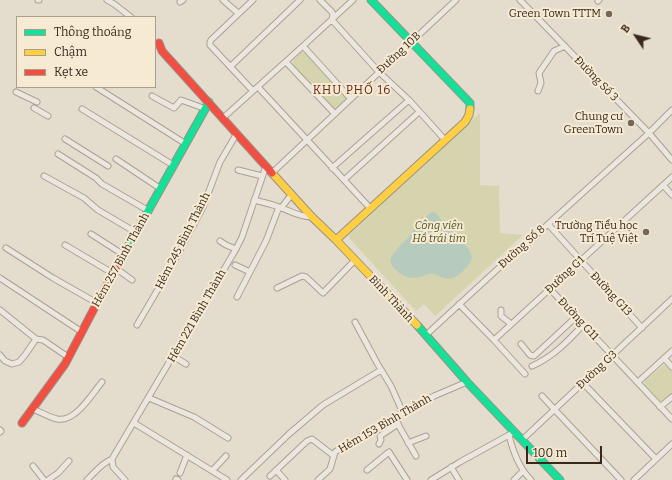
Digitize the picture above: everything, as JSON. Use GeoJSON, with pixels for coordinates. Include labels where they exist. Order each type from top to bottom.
{"type":"FeatureCollection","features":[{"type":"Feature","properties":{"kind":"street"},"geometry":{"type":"LineString","coordinates":[[107,0],[130,16]]}},
{"type":"Feature","properties":{"kind":"street"},"geometry":{"type":"LineString","coordinates":[[117,6],[120,0]]}},
{"type":"Feature","properties":{"kind":"street"},"geometry":{"type":"LineString","coordinates":[[223,0],[238,13]]}},
{"type":"Feature","properties":{"kind":"street"},"geometry":{"type":"LineString","coordinates":[[252,0],[211,40],[210,45],[253,91]]}},
{"type":"Feature","properties":{"kind":"street"},"geometry":{"type":"LineString","coordinates":[[231,66],[300,0]]}},
{"type":"Feature","properties":{"kind":"street"},"geometry":{"type":"LineString","coordinates":[[320,0],[332,12],[332,20]]}},
{"type":"Feature","properties":{"kind":"street"},"geometry":{"type":"LineString","coordinates":[[223,118],[353,0]]}},
{"type":"Feature","properties":{"kind":"street"},"geometry":{"type":"LineString","coordinates":[[336,240],[465,122],[472,107],[470,103],[371,0]]}},
{"type":"Feature","properties":{"kind":"street","name":"Đường 10B"},"geometry":{"type":"LineString","coordinates":[[273,172],[456,0]]}},
{"type":"Feature","properties":{"kind":"street","name":"Đường Số 3"},"geometry":{"type":"LineString","coordinates":[[520,0],[672,160]]}},
{"type":"Feature","properties":{"kind":"street"},"geometry":{"type":"LineString","coordinates":[[332,20],[379,72],[409,100],[445,140]]}},
{"type":"Feature","properties":{"kind":"street","name":"Bình Thành"},"geometry":{"type":"LineString","coordinates":[[157,40],[162,51],[208,106],[223,118],[312,217],[336,240],[426,335],[512,433],[522,440],[560,480]]}},
{"type":"Feature","properties":{"kind":"street"},"geometry":{"type":"LineString","coordinates":[[303,46],[352,99]]}},
{"type":"Feature","properties":{"kind":"street"},"geometry":{"type":"LineString","coordinates":[[538,91],[541,83],[539,73],[554,51],[565,46]]}},
{"type":"Feature","properties":{"kind":"street"},"geometry":{"type":"LineString","coordinates":[[286,62],[335,114]]}},
{"type":"Feature","properties":{"kind":"street"},"geometry":{"type":"LineString","coordinates":[[258,87],[370,208]]}},
{"type":"Feature","properties":{"kind":"street"},"geometry":{"type":"LineString","coordinates":[[98,88],[186,144]]}},
{"type":"Feature","properties":{"kind":"street"},"geometry":{"type":"LineString","coordinates":[[16,92],[37,102]]}},
{"type":"Feature","properties":{"kind":"street"},"geometry":{"type":"LineString","coordinates":[[152,96],[174,108],[181,100],[208,106]]}},
{"type":"Feature","properties":{"kind":"street"},"geometry":{"type":"LineString","coordinates":[[332,168],[409,100]]}},
{"type":"Feature","properties":{"kind":"street","name":"Hẻm 257 Bình Thành"},"geometry":{"type":"LineString","coordinates":[[22,423],[65,364],[173,165],[208,106]]}},
{"type":"Feature","properties":{"kind":"street"},"geometry":{"type":"LineString","coordinates":[[34,108],[48,116]]}},
{"type":"Feature","properties":{"kind":"street"},"geometry":{"type":"LineString","coordinates":[[82,109],[173,165]]}},
{"type":"Feature","properties":{"kind":"street","name":"Đường Số 8"},"geometry":{"type":"LineString","coordinates":[[426,335],[524,247],[672,110]]}},
{"type":"Feature","properties":{"kind":"street"},"geometry":{"type":"LineString","coordinates":[[344,180],[419,112]]}},
{"type":"Feature","properties":{"kind":"street","name":"Hẻm 245 Bình Thành"},"geometry":{"type":"LineString","coordinates":[[137,326],[203,207],[220,162],[237,133]]}},
{"type":"Feature","properties":{"kind":"street"},"geometry":{"type":"LineString","coordinates":[[65,139],[108,166]]}},
{"type":"Feature","properties":{"kind":"street"},"geometry":{"type":"LineString","coordinates":[[58,154],[96,178],[102,184],[149,211]]}},
{"type":"Feature","properties":{"kind":"street"},"geometry":{"type":"LineString","coordinates":[[116,159],[161,189]]}},
{"type":"Feature","properties":{"kind":"street","name":"Hẻm 221 Bình Thành"},"geometry":{"type":"LineString","coordinates":[[112,459],[236,249],[242,237],[266,166]]}},
{"type":"Feature","properties":{"kind":"street"},"geometry":{"type":"LineString","coordinates":[[238,170],[262,176]]}},
{"type":"Feature","properties":{"kind":"street"},"geometry":{"type":"LineString","coordinates":[[44,176],[84,198],[98,210],[137,233]]}},
{"type":"Feature","properties":{"kind":"street","name":"Đường G1"},"geometry":{"type":"LineString","coordinates":[[494,340],[672,177]]}},
{"type":"Feature","properties":{"kind":"street"},"geometry":{"type":"LineString","coordinates":[[663,185],[672,195]]}},
{"type":"Feature","properties":{"kind":"street"},"geometry":{"type":"LineString","coordinates":[[237,297],[266,241],[280,208],[292,194]]}},
{"type":"Feature","properties":{"kind":"street"},"geometry":{"type":"LineString","coordinates":[[254,200],[298,215],[312,217]]}},
{"type":"Feature","properties":{"kind":"street","name":"Đường G13"},"geometry":{"type":"LineString","coordinates":[[548,224],[642,328]]}},
{"type":"Feature","properties":{"kind":"street"},"geometry":{"type":"LineString","coordinates":[[91,234],[124,255]]}},
{"type":"Feature","properties":{"kind":"street"},"geometry":{"type":"LineString","coordinates":[[220,241],[236,249]]}},
{"type":"Feature","properties":{"kind":"street"},"geometry":{"type":"LineString","coordinates":[[65,245],[132,280]]}},
{"type":"Feature","properties":{"kind":"street"},"geometry":{"type":"LineString","coordinates":[[6,248],[53,278],[97,303]]}},
{"type":"Feature","properties":{"kind":"street"},"geometry":{"type":"LineString","coordinates":[[277,288],[302,276],[306,277],[323,293],[355,260]]}},
{"type":"Feature","properties":{"kind":"street"},"geometry":{"type":"LineString","coordinates":[[235,265],[250,272]]}},
{"type":"Feature","properties":{"kind":"street"},"geometry":{"type":"LineString","coordinates":[[0,278],[82,332]]}},
{"type":"Feature","properties":{"kind":"street","name":"Đường G11"},"geometry":{"type":"LineString","coordinates":[[550,289],[672,419]]}},
{"type":"Feature","properties":{"kind":"street","name":"Đường G3"},"geometry":{"type":"LineString","coordinates":[[522,440],[672,299]]}},
{"type":"Feature","properties":{"kind":"street"},"geometry":{"type":"LineString","coordinates":[[459,304],[525,374]]}},
{"type":"Feature","properties":{"kind":"street"},"geometry":{"type":"LineString","coordinates":[[0,310],[36,339],[43,340],[68,358]]}},
{"type":"Feature","properties":{"kind":"street"},"geometry":{"type":"LineString","coordinates":[[501,310],[501,316],[512,324]]}},
{"type":"Feature","properties":{"kind":"street"},"geometry":{"type":"LineString","coordinates":[[521,344],[530,355],[534,356],[576,317]]}},
{"type":"Feature","properties":{"kind":"street"},"geometry":{"type":"LineString","coordinates":[[355,322],[391,386],[403,413]]}},
{"type":"Feature","properties":{"kind":"street"},"geometry":{"type":"LineString","coordinates":[[532,366],[552,354],[569,340],[583,325]]}},
{"type":"Feature","properties":{"kind":"street"},"geometry":{"type":"LineString","coordinates":[[0,355],[12,364],[19,362],[36,339]]}},
{"type":"Feature","properties":{"kind":"street"},"geometry":{"type":"LineString","coordinates":[[638,382],[672,351]]}},
{"type":"Feature","properties":{"kind":"street"},"geometry":{"type":"LineString","coordinates":[[173,356],[186,364]]}},
{"type":"Feature","properties":{"kind":"street"},"geometry":{"type":"LineString","coordinates":[[664,358],[672,367]]}},
{"type":"Feature","properties":{"kind":"street"},"geometry":{"type":"LineString","coordinates":[[240,480],[289,434],[323,405],[381,370]]}},
{"type":"Feature","properties":{"kind":"street"},"geometry":{"type":"LineString","coordinates":[[33,409],[57,419],[63,419],[71,416],[78,411],[102,382]]}},
{"type":"Feature","properties":{"kind":"street","name":"Hẻm 153 Bình Thành"},"geometry":{"type":"LineString","coordinates":[[318,480],[330,469],[335,452],[338,450],[434,396],[467,382]]}},
{"type":"Feature","properties":{"kind":"street"},"geometry":{"type":"LineString","coordinates":[[583,383],[656,459]]}},
{"type":"Feature","properties":{"kind":"street"},"geometry":{"type":"LineString","coordinates":[[542,396],[621,480]]}},
{"type":"Feature","properties":{"kind":"street"},"geometry":{"type":"LineString","coordinates":[[660,407],[672,397]]}},
{"type":"Feature","properties":{"kind":"street"},"geometry":{"type":"LineString","coordinates":[[149,398],[196,418],[228,438]]}},
{"type":"Feature","properties":{"kind":"street"},"geometry":{"type":"LineString","coordinates":[[395,417],[408,444],[416,456]]}},
{"type":"Feature","properties":{"kind":"street"},"geometry":{"type":"LineString","coordinates":[[134,423],[227,480]]}},
{"type":"Feature","properties":{"kind":"street"},"geometry":{"type":"LineString","coordinates":[[379,444],[381,440],[380,436],[398,424]]}},
{"type":"Feature","properties":{"kind":"street"},"geometry":{"type":"LineString","coordinates":[[431,480],[451,467],[512,433]]}},
{"type":"Feature","properties":{"kind":"street"},"geometry":{"type":"LineString","coordinates":[[512,433],[511,446],[523,471],[531,480]]}},
{"type":"Feature","properties":{"kind":"street"},"geometry":{"type":"LineString","coordinates":[[408,444],[426,436]]}},
{"type":"Feature","properties":{"kind":"street"},"geometry":{"type":"LineString","coordinates":[[270,476],[312,438],[334,456]]}},
{"type":"Feature","properties":{"kind":"street"},"geometry":{"type":"LineString","coordinates":[[634,480],[672,444]]}},
{"type":"Feature","properties":{"kind":"street"},"geometry":{"type":"LineString","coordinates":[[367,470],[389,452],[407,480]]}},
{"type":"Feature","properties":{"kind":"street"},"geometry":{"type":"LineString","coordinates":[[180,473],[187,455]]}},
{"type":"Feature","properties":{"kind":"street"},"geometry":{"type":"LineString","coordinates":[[212,471],[226,456]]}},
{"type":"Feature","properties":{"kind":"street"},"geometry":{"type":"LineString","coordinates":[[87,480],[107,461],[112,459],[113,467],[125,480]]}},
{"type":"Feature","properties":{"kind":"street"},"geometry":{"type":"LineString","coordinates":[[48,480],[58,473],[69,461]]}},
{"type":"Feature","properties":{"kind":"street"},"geometry":{"type":"LineString","coordinates":[[33,466],[44,480]]}},
{"type":"Feature","properties":{"kind":"street"},"geometry":{"type":"LineString","coordinates":[[451,467],[459,480]]}},
{"type":"Feature","properties":{"kind":"street"},"geometry":{"type":"LineString","coordinates":[[276,470],[285,480]]}},
{"type":"Feature","properties":{"kind":"street"},"geometry":{"type":"LineString","coordinates":[[514,480],[523,471]]}},
{"type":"Feature","properties":{"kind":"green space"},"geometry":{"type":"Polygon","coordinates":[[[301,52],[306,53],[346,97],[347,100],[337,110],[333,109],[293,65],[293,60],[301,52]]]}},
{"type":"Feature","properties":{"kind":"green space","name":"Công viên Hồ trái tim"},"geometry":{"type":"Polygon","coordinates":[[[480,113],[480,185],[499,186],[500,233],[523,235],[435,316],[424,304],[416,311],[350,239],[349,235],[480,113]]]}},
{"type":"Feature","properties":{"kind":"green space"},"geometry":{"type":"Polygon","coordinates":[[[664,365],[667,365],[672,369],[672,394],[663,401],[659,401],[644,386],[645,380],[664,365]]]}},
{"type":"Feature","properties":{"kind":"shaded area"},"geometry":{"type":"Polygon","coordinates":[[[432,212],[436,213],[447,227],[468,248],[472,256],[471,261],[460,274],[454,278],[448,279],[435,274],[427,274],[416,278],[402,275],[392,265],[392,255],[425,217],[432,212]]]}},
{"type":"Feature","properties":{"kind":"traffic: fast"},"geometry":{"type":"LineString","coordinates":[[371,0],[470,103],[470,109]]}},
{"type":"Feature","properties":{"kind":"traffic: fast"},"geometry":{"type":"LineString","coordinates":[[120,261],[209,102]]}},
{"type":"Feature","properties":{"kind":"traffic: fast"},"geometry":{"type":"LineString","coordinates":[[417,325],[467,382],[560,480]]}},
{"type":"Feature","properties":{"kind":"traffic: slow"},"geometry":{"type":"LineString","coordinates":[[336,240],[465,122],[469,115],[470,109]]}},
{"type":"Feature","properties":{"kind":"traffic: slow"},"geometry":{"type":"LineString","coordinates":[[272,173],[312,217],[417,325]]}},
{"type":"Feature","properties":{"kind":"traffic: jam"},"geometry":{"type":"LineString","coordinates":[[159,43],[162,51],[272,173]]}},
{"type":"Feature","properties":{"kind":"traffic: jam"},"geometry":{"type":"LineString","coordinates":[[22,423],[65,364],[120,261]]}},
{"type":"Feature","properties":{"kind":"place","name":"Green Town TTTM"},"geometry":{"type":"Point","coordinates":[609,14]}},
{"type":"Feature","properties":{"kind":"place","name":"Chung cư GreenTown"},"geometry":{"type":"Point","coordinates":[631,123]}},
{"type":"Feature","properties":{"kind":"place","name":"Trường Tiểu học Trí Tuệ Việt"},"geometry":{"type":"Point","coordinates":[646,232]}},
{"type":"Feature","properties":{"kind":"district","name":"KHU PHỐ 16"},"geometry":{"type":"Point","coordinates":[352,91]}}]}
